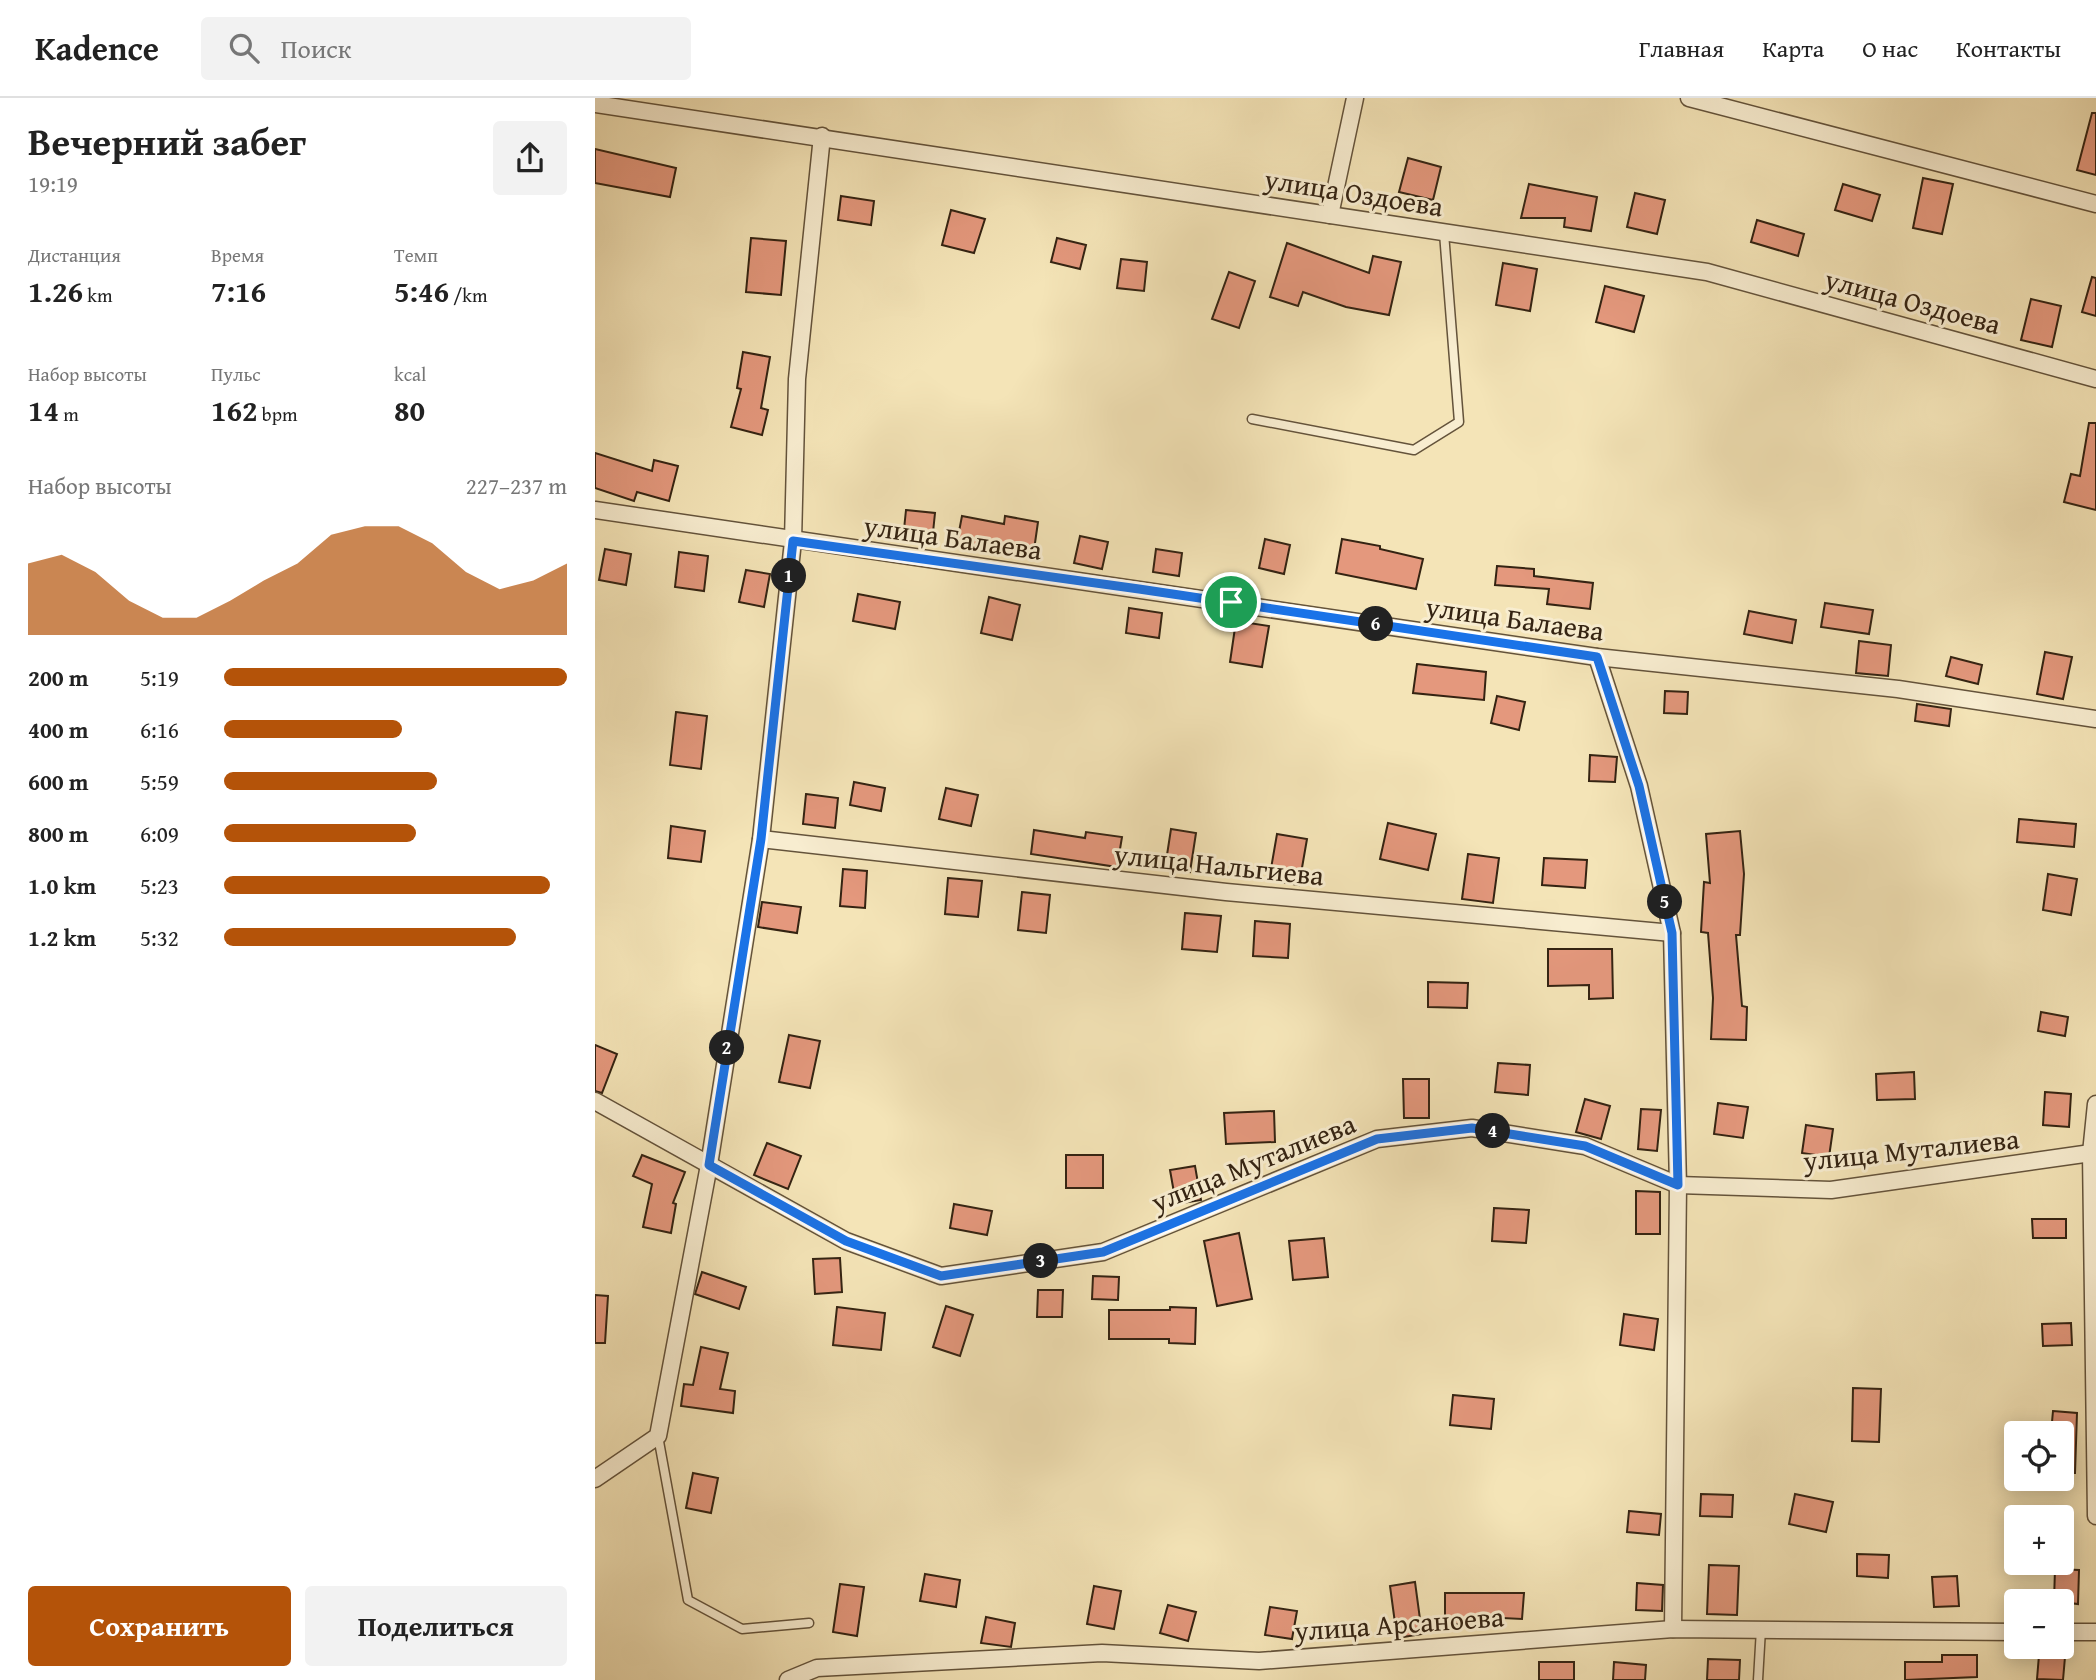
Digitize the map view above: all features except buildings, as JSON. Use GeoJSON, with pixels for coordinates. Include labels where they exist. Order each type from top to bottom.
{"type":"FeatureCollection","features":[{"type":"Feature","properties":{"kind":"street"},"geometry":{"type":"LineString","coordinates":[[1330,215],[1355,98]]}},
{"type":"Feature","properties":{"kind":"street"},"geometry":{"type":"LineString","coordinates":[[1689,98],[2096,204]]}},
{"type":"Feature","properties":{"kind":"street","name":"улица Оздоева"},"geometry":{"type":"LineString","coordinates":[[595,104],[822,136],[1707,272],[2096,379]]}},
{"type":"Feature","properties":{"kind":"street"},"geometry":{"type":"LineString","coordinates":[[595,1479],[657,1436],[709,1165],[761,839],[793,541],[797,379],[822,136]]}},
{"type":"Feature","properties":{"kind":"street","name":"улица Балаева"},"geometry":{"type":"LineString","coordinates":[[595,510],[1597,657],[1898,689],[2096,719]]}},
{"type":"Feature","properties":{"kind":"street"},"geometry":{"type":"LineString","coordinates":[[1597,657],[1639,786],[1672,933],[1678,1185],[1673,1629]]}},
{"type":"Feature","properties":{"kind":"street","name":"улица Нальгиева"},"geometry":{"type":"LineString","coordinates":[[761,839],[1212,890],[1672,933]]}},
{"type":"Feature","properties":{"kind":"street","name":"улица Муталиева"},"geometry":{"type":"LineString","coordinates":[[595,1101],[846,1241],[941,1276],[1103,1252],[1377,1139],[1472,1128],[1585,1146],[1678,1185],[1831,1190],[2091,1153]]}},
{"type":"Feature","properties":{"kind":"street"},"geometry":{"type":"LineString","coordinates":[[2096,1104],[2091,1153],[2096,1516]]}},
{"type":"Feature","properties":{"kind":"street","name":"улица Арсаноева"},"geometry":{"type":"LineString","coordinates":[[788,1680],[817,1668],[1102,1653],[1259,1661],[1673,1629],[2004,1632]]}},
{"type":"Feature","properties":{"kind":"street"},"geometry":{"type":"LineString","coordinates":[[2074,1632],[2096,1632]]}},
{"type":"Feature","properties":{"kind":"lane"},"geometry":{"type":"LineString","coordinates":[[1252,419],[1414,450],[1459,422],[1444,233]]}},
{"type":"Feature","properties":{"kind":"lane"},"geometry":{"type":"LineString","coordinates":[[657,1436],[688,1600],[742,1629],[809,1623]]}},
{"type":"Feature","properties":{"kind":"lane"},"geometry":{"type":"LineString","coordinates":[[1758,1680],[1761,1629]]}},
{"type":"Feature","properties":{"kind":"route"},"geometry":{"type":"LineString","coordinates":[[793,541],[1231,602],[1597,657],[1639,786],[1672,933],[1678,1185],[1585,1146],[1472,1128],[1377,1139],[1103,1252],[941,1276],[846,1241],[709,1165],[761,839],[793,541]]}}]}
